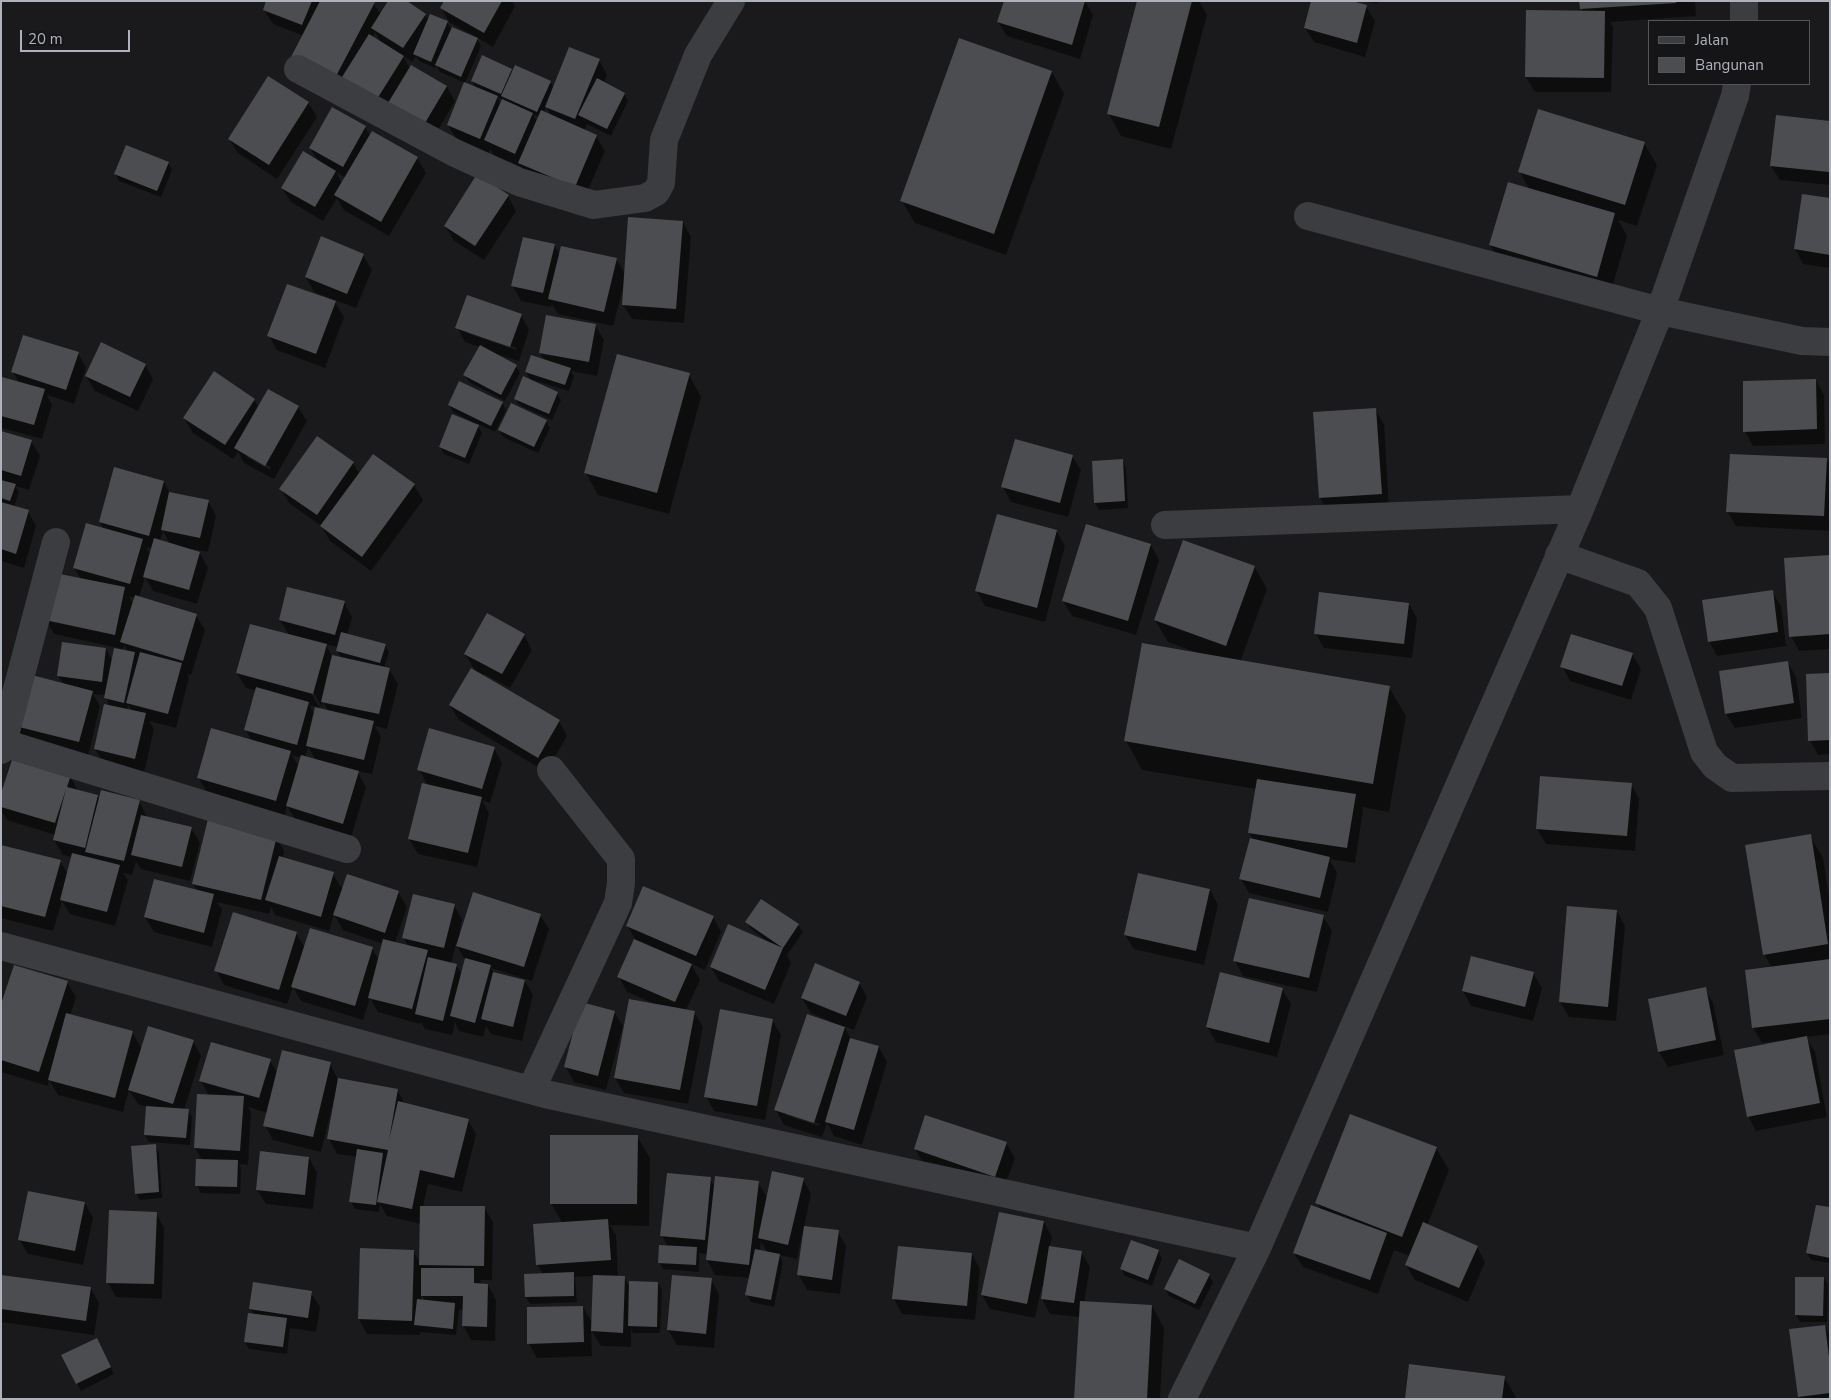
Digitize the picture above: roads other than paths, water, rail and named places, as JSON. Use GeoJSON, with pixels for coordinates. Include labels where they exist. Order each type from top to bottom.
{"type":"FeatureCollection","features":[{"type":"Feature","properties":{"kind":"street"},"geometry":{"type":"LineString","coordinates":[[298,69],[455,153],[519,182],[594,205],[645,198],[656,192],[661,183],[664,140],[698,54],[731,1]]}},
{"type":"Feature","properties":{"kind":"street"},"geometry":{"type":"LineString","coordinates":[[1744,1],[1744,20]]}},
{"type":"Feature","properties":{"kind":"street"},"geometry":{"type":"LineString","coordinates":[[1182,1399],[1257,1248],[1580,509],[1660,311],[1735,96],[1737,85]]}},
{"type":"Feature","properties":{"kind":"street"},"geometry":{"type":"LineString","coordinates":[[1308,216],[1660,311],[1802,341],[1830,342]]}},
{"type":"Feature","properties":{"kind":"street"},"geometry":{"type":"LineString","coordinates":[[1165,525],[1580,509]]}},
{"type":"Feature","properties":{"kind":"street"},"geometry":{"type":"LineString","coordinates":[[56,542],[2,747],[347,849]]}},
{"type":"Feature","properties":{"kind":"street"},"geometry":{"type":"LineString","coordinates":[[1559,555],[1638,582],[1658,608],[1704,752],[1715,766],[1732,778],[1830,776]]}},
{"type":"Feature","properties":{"kind":"street"},"geometry":{"type":"LineString","coordinates":[[531,1090],[618,903],[621,883],[621,859],[551,770]]}},
{"type":"Feature","properties":{"kind":"street"},"geometry":{"type":"LineString","coordinates":[[1,946],[531,1090],[1257,1248]]}}]}
